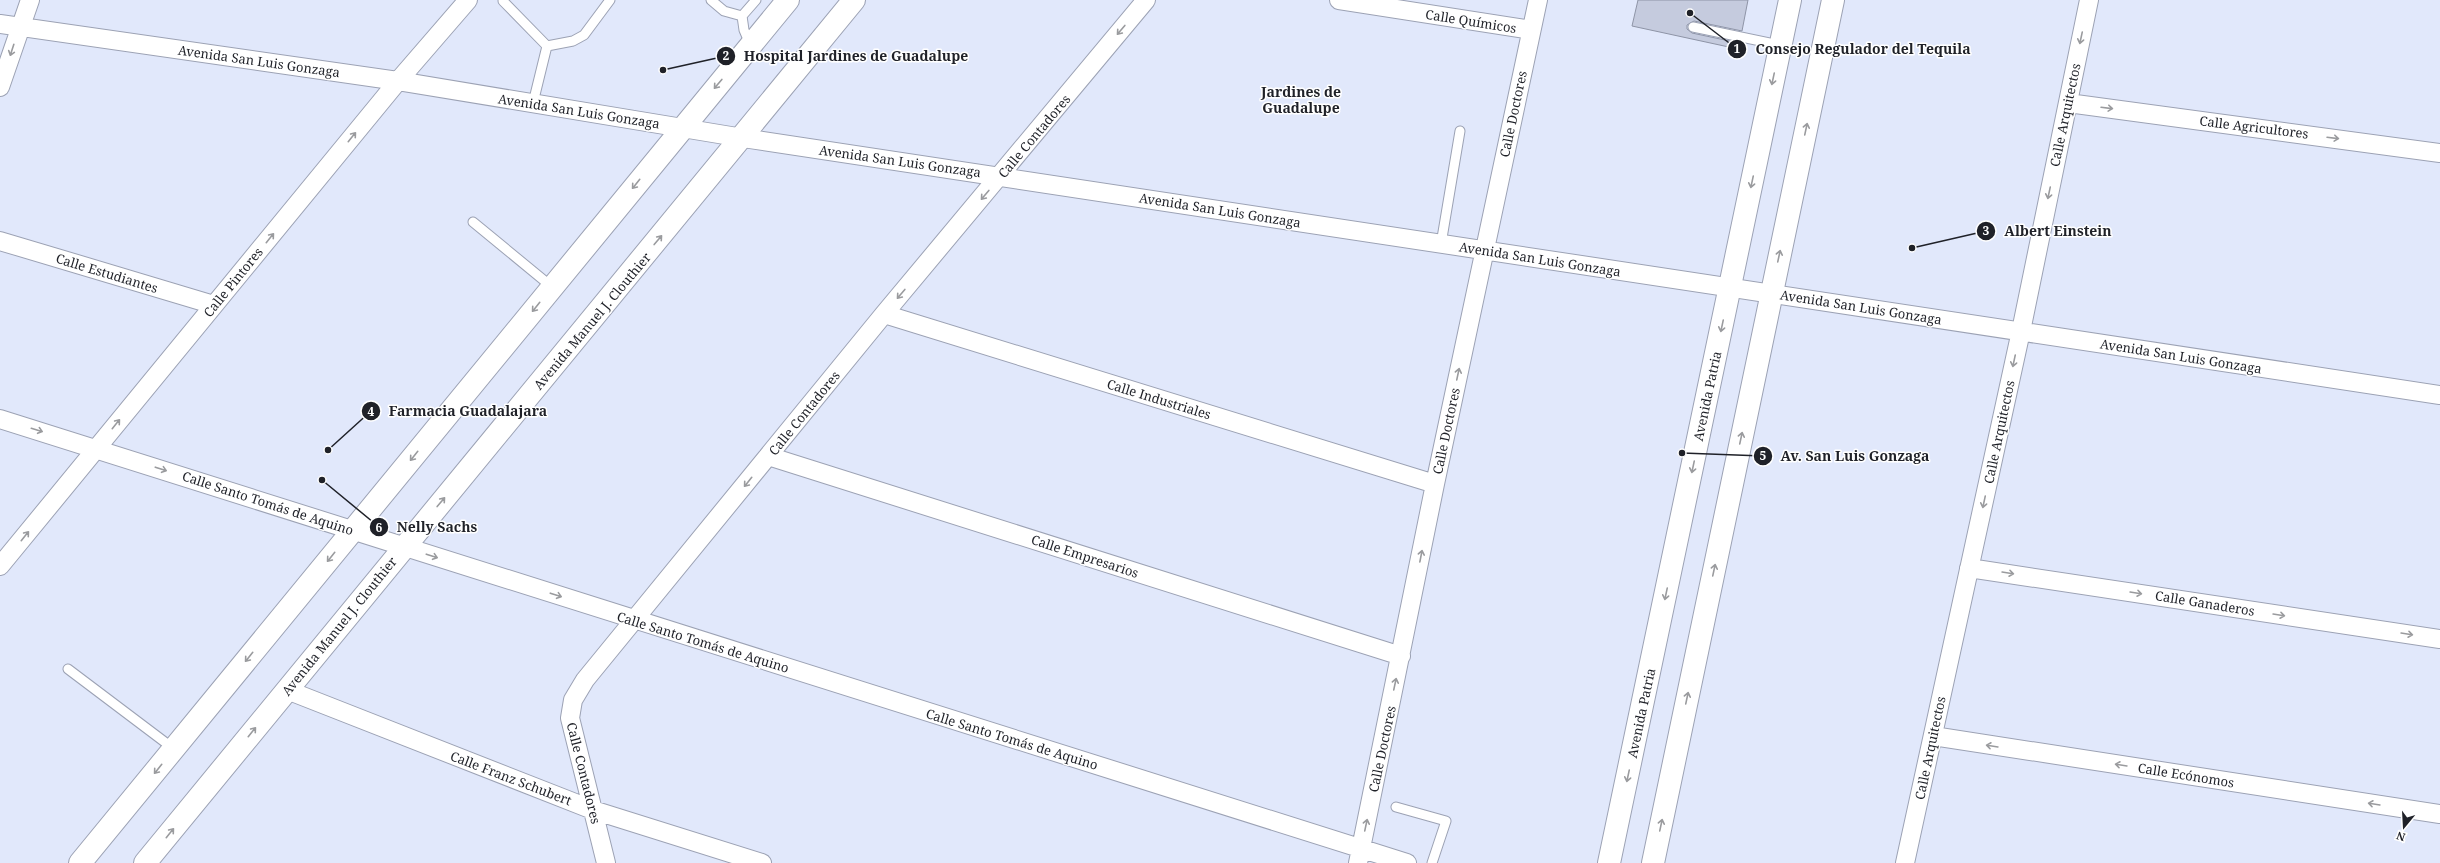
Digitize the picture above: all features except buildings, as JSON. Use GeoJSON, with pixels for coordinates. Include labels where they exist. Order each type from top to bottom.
{"type":"FeatureCollection","features":[{"type":"Feature","properties":{"kind":"main road"},"geometry":{"type":"LineString","coordinates":[[80,863],[788,0]]}},
{"type":"Feature","properties":{"kind":"main road","name":"Avenida Manuel J. Clouthier"},"geometry":{"type":"LineString","coordinates":[[145,863],[404,547],[743,138],[854,0]]}},
{"type":"Feature","properties":{"kind":"main road","name":"Avenida Patria"},"geometry":{"type":"LineString","coordinates":[[1610,863],[1790,0]]}},
{"type":"Feature","properties":{"kind":"main road"},"geometry":{"type":"LineString","coordinates":[[1653,863],[1833,0]]}},
{"type":"Feature","properties":{"kind":"street"},"geometry":{"type":"LineString","coordinates":[[0,87],[30,0]]}},
{"type":"Feature","properties":{"kind":"street","name":"Calle Pintores"},"geometry":{"type":"LineString","coordinates":[[0,566],[398,81],[468,0]]}},
{"type":"Feature","properties":{"kind":"street","name":"Calle Contadores"},"geometry":{"type":"LineString","coordinates":[[606,863],[572,735],[570,718],[573,700],[585,680],[884,314],[1146,0]]}},
{"type":"Feature","properties":{"kind":"street","name":"Calle Químicos"},"geometry":{"type":"LineString","coordinates":[[1339,0],[1531,30]]}},
{"type":"Feature","properties":{"kind":"street","name":"Calle Doctores"},"geometry":{"type":"LineString","coordinates":[[1360,856],[1435,484],[1538,0]]}},
{"type":"Feature","properties":{"kind":"street","name":"Calle Arquitectos"},"geometry":{"type":"LineString","coordinates":[[1905,863],[2021,332],[2089,0]]}},
{"type":"Feature","properties":{"kind":"street","name":"Avenida San Luis Gonzaga"},"geometry":{"type":"LineString","coordinates":[[0,24],[398,81],[743,138],[2440,394]]}},
{"type":"Feature","properties":{"kind":"street","name":"Calle Agricultores"},"geometry":{"type":"LineString","coordinates":[[2068,103],[2440,153]]}},
{"type":"Feature","properties":{"kind":"street","name":"Calle Estudiantes"},"geometry":{"type":"LineString","coordinates":[[0,241],[214,305]]}},
{"type":"Feature","properties":{"kind":"street","name":"Calle Industriales"},"geometry":{"type":"LineString","coordinates":[[884,314],[1435,484]]}},
{"type":"Feature","properties":{"kind":"street","name":"Calle Santo Tomás de Aquino"},"geometry":{"type":"LineString","coordinates":[[0,419],[635,620],[1360,856],[1406,863]]}},
{"type":"Feature","properties":{"kind":"street","name":"Calle Empresarios"},"geometry":{"type":"LineString","coordinates":[[768,456],[1401,656]]}},
{"type":"Feature","properties":{"kind":"street","name":"Calle Ganaderos"},"geometry":{"type":"LineString","coordinates":[[1969,568],[2440,639]]}},
{"type":"Feature","properties":{"kind":"street","name":"Calle Franz Schubert"},"geometry":{"type":"LineString","coordinates":[[287,690],[593,810],[762,863]]}},
{"type":"Feature","properties":{"kind":"street","name":"Calle Ecónomos"},"geometry":{"type":"LineString","coordinates":[[1933,736],[2440,814]]}},
{"type":"Feature","properties":{"kind":"lane"},"geometry":{"type":"LineString","coordinates":[[547,46],[573,41],[584,35],[610,0]]}},
{"type":"Feature","properties":{"kind":"lane"},"geometry":{"type":"LineString","coordinates":[[711,0],[724,12],[742,16]]}},
{"type":"Feature","properties":{"kind":"lane"},"geometry":{"type":"LineString","coordinates":[[750,46],[744,30],[742,16],[756,0]]}},
{"type":"Feature","properties":{"kind":"lane"},"geometry":{"type":"LineString","coordinates":[[503,1],[547,46]]}},
{"type":"Feature","properties":{"kind":"lane"},"geometry":{"type":"LineString","coordinates":[[1693,27],[1780,45]]}},
{"type":"Feature","properties":{"kind":"lane"},"geometry":{"type":"LineString","coordinates":[[533,103],[547,46]]}},
{"type":"Feature","properties":{"kind":"lane"},"geometry":{"type":"LineString","coordinates":[[1441,244],[1460,131]]}},
{"type":"Feature","properties":{"kind":"lane"},"geometry":{"type":"LineString","coordinates":[[473,222],[552,287]]}},
{"type":"Feature","properties":{"kind":"lane"},"geometry":{"type":"LineString","coordinates":[[68,669],[174,749]]}},
{"type":"Feature","properties":{"kind":"lane"},"geometry":{"type":"LineString","coordinates":[[1396,807],[1446,821],[1432,863]]}},
{"type":"Feature","properties":{"kind":"place","name":"Consejo Regulador del Tequila"},"geometry":{"type":"Point","coordinates":[1690,13]}},
{"type":"Feature","properties":{"kind":"place","name":"Hospital Jardines de Guadalupe"},"geometry":{"type":"Point","coordinates":[663,70]}},
{"type":"Feature","properties":{"kind":"place","name":"Albert Einstein"},"geometry":{"type":"Point","coordinates":[1912,248]}},
{"type":"Feature","properties":{"kind":"place","name":"Farmacia Guadalajara"},"geometry":{"type":"Point","coordinates":[328,450]}},
{"type":"Feature","properties":{"kind":"place","name":"Av. San Luis Gonzaga"},"geometry":{"type":"Point","coordinates":[1682,453]}},
{"type":"Feature","properties":{"kind":"place","name":"Nelly Sachs"},"geometry":{"type":"Point","coordinates":[322,480]}},
{"type":"Feature","properties":{"kind":"district","name":"Jardines de Guadalupe"},"geometry":{"type":"Point","coordinates":[1301,100]}}]}
